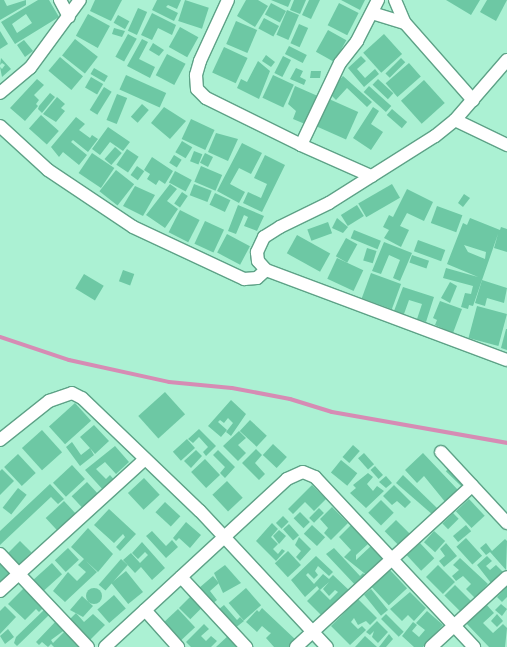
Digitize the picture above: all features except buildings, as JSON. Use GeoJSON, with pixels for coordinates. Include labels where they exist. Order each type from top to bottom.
{"type":"FeatureCollection","features":[{"type":"Feature","properties":{"kind":"street"},"geometry":{"type":"LineString","coordinates":[[60,0],[69,17]]}},
{"type":"Feature","properties":{"kind":"street"},"geometry":{"type":"LineString","coordinates":[[0,93],[30,68],[80,0]]}},
{"type":"Feature","properties":{"kind":"street"},"geometry":{"type":"LineString","coordinates":[[228,0],[200,61],[196,75],[198,89],[206,98],[301,146],[371,176]]}},
{"type":"Feature","properties":{"kind":"street"},"geometry":{"type":"LineString","coordinates":[[301,146],[340,64],[378,0]]}},
{"type":"Feature","properties":{"kind":"street"},"geometry":{"type":"LineString","coordinates":[[395,0],[405,23],[473,100]]}},
{"type":"Feature","properties":{"kind":"street"},"geometry":{"type":"LineString","coordinates":[[372,13],[405,23]]}},
{"type":"Feature","properties":{"kind":"street"},"geometry":{"type":"LineString","coordinates":[[507,60],[455,120],[404,158],[371,176],[329,203],[264,237],[257,252],[258,261],[266,270],[507,360]]}},
{"type":"Feature","properties":{"kind":"street"},"geometry":{"type":"LineString","coordinates":[[455,120],[507,145]]}},
{"type":"Feature","properties":{"kind":"street"},"geometry":{"type":"LineString","coordinates":[[0,126],[48,170],[133,228],[244,279],[257,278],[266,270]]}},
{"type":"Feature","properties":{"kind":"street"},"geometry":{"type":"LineString","coordinates":[[0,440],[49,400],[72,393],[82,398],[223,538],[327,647]]}},
{"type":"Feature","properties":{"kind":"street"},"geometry":{"type":"LineString","coordinates":[[441,452],[507,523]]}},
{"type":"Feature","properties":{"kind":"street"},"geometry":{"type":"LineString","coordinates":[[0,591],[145,460]]}},
{"type":"Feature","properties":{"kind":"street"},"geometry":{"type":"LineString","coordinates":[[105,647],[287,479],[303,472],[315,477],[393,558],[474,647]]}},
{"type":"Feature","properties":{"kind":"street"},"geometry":{"type":"LineString","coordinates":[[296,647],[472,486]]}},
{"type":"Feature","properties":{"kind":"street"},"geometry":{"type":"LineString","coordinates":[[0,554],[88,647]]}},
{"type":"Feature","properties":{"kind":"street"},"geometry":{"type":"LineString","coordinates":[[181,577],[246,647]]}},
{"type":"Feature","properties":{"kind":"street"},"geometry":{"type":"LineString","coordinates":[[431,647],[507,577]]}},
{"type":"Feature","properties":{"kind":"street"},"geometry":{"type":"LineString","coordinates":[[145,610],[178,647]]}},
{"type":"Feature","properties":{"kind":"waterway"},"geometry":{"type":"LineString","coordinates":[[0,337],[69,360],[169,382],[232,388],[290,399],[332,412],[507,443]]}}]}
